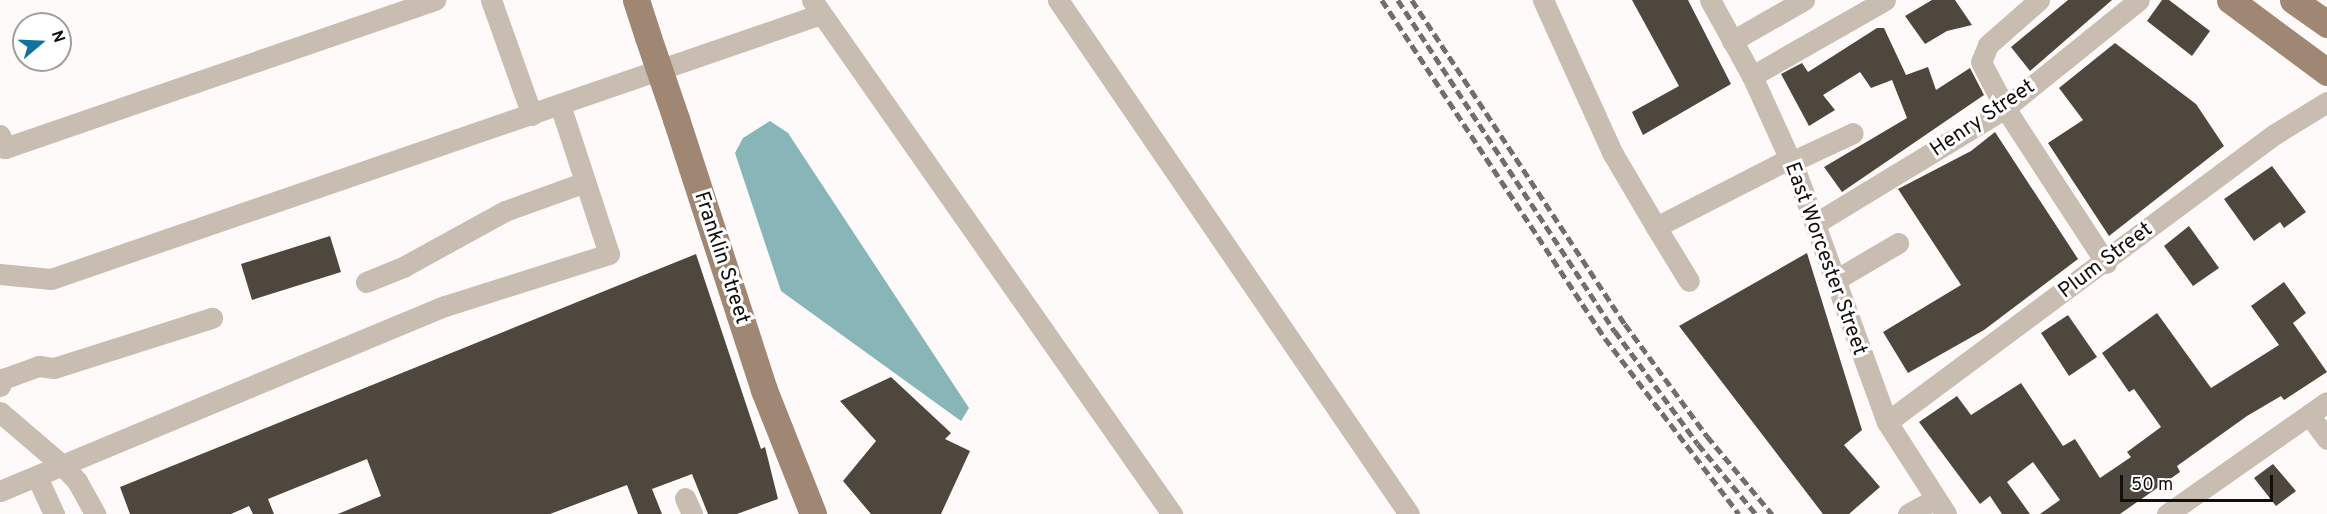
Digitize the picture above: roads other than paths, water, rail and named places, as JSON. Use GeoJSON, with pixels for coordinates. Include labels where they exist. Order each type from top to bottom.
{"type":"FeatureCollection","features":[{"type":"Feature","properties":{"kind":"main road","name":"Franklin Street"},"geometry":{"type":"LineString","coordinates":[[636,0],[764,390],[813,514]]}},
{"type":"Feature","properties":{"kind":"main road"},"geometry":{"type":"LineString","coordinates":[[2230,0],[2327,72]]}},
{"type":"Feature","properties":{"kind":"main road"},"geometry":{"type":"LineString","coordinates":[[2293,0],[2327,24]]}},
{"type":"Feature","properties":{"kind":"street"},"geometry":{"type":"LineString","coordinates":[[0,135],[5,148],[435,0]]}},
{"type":"Feature","properties":{"kind":"street"},"geometry":{"type":"LineString","coordinates":[[491,0],[532,115]]}},
{"type":"Feature","properties":{"kind":"street"},"geometry":{"type":"LineString","coordinates":[[1059,0],[1409,514]]}},
{"type":"Feature","properties":{"kind":"street"},"geometry":{"type":"LineString","coordinates":[[1544,0],[1613,154],[1689,281]]}},
{"type":"Feature","properties":{"kind":"street","name":"East Worcester Street"},"geometry":{"type":"LineString","coordinates":[[1710,0],[1752,76],[1790,160],[1837,279],[1869,380],[1887,422],[1941,506]]}},
{"type":"Feature","properties":{"kind":"street"},"geometry":{"type":"LineString","coordinates":[[1732,41],[1804,0]]}},
{"type":"Feature","properties":{"kind":"street"},"geometry":{"type":"LineString","coordinates":[[2039,0],[2010,22],[1983,52],[1985,73],[2005,108],[2110,260]]}},
{"type":"Feature","properties":{"kind":"street","name":"Henry Street"},"geometry":{"type":"LineString","coordinates":[[1816,223],[2005,108],[2139,0]]}},
{"type":"Feature","properties":{"kind":"street"},"geometry":{"type":"LineString","coordinates":[[1752,76],[1880,1]]}},
{"type":"Feature","properties":{"kind":"street"},"geometry":{"type":"LineString","coordinates":[[0,274],[25,279],[51,279],[532,115],[817,7],[1172,514]]}},
{"type":"Feature","properties":{"kind":"street","name":"Plum Street"},"geometry":{"type":"LineString","coordinates":[[1887,422],[2110,260],[2275,134],[2327,102]]}},
{"type":"Feature","properties":{"kind":"street"},"geometry":{"type":"LineString","coordinates":[[0,491],[445,306],[609,254],[560,105]]}},
{"type":"Feature","properties":{"kind":"street"},"geometry":{"type":"LineString","coordinates":[[1656,226],[1790,160],[1853,133]]}},
{"type":"Feature","properties":{"kind":"street"},"geometry":{"type":"LineString","coordinates":[[366,282],[403,267],[505,211],[585,182]]}},
{"type":"Feature","properties":{"kind":"street"},"geometry":{"type":"LineString","coordinates":[[1837,279],[1898,243]]}},
{"type":"Feature","properties":{"kind":"street"},"geometry":{"type":"LineString","coordinates":[[0,387],[13,390],[44,378],[54,368],[212,318]]}},
{"type":"Feature","properties":{"kind":"street"},"geometry":{"type":"LineString","coordinates":[[2167,514],[2327,402]]}},
{"type":"Feature","properties":{"kind":"street"},"geometry":{"type":"LineString","coordinates":[[0,412],[63,466],[77,481],[95,514]]}},
{"type":"Feature","properties":{"kind":"street"},"geometry":{"type":"LineString","coordinates":[[2309,415],[2327,439]]}},
{"type":"Feature","properties":{"kind":"street"},"geometry":{"type":"LineString","coordinates":[[37,477],[54,514]]}},
{"type":"Feature","properties":{"kind":"street"},"geometry":{"type":"LineString","coordinates":[[1908,514],[1941,506]]}},
{"type":"Feature","properties":{"kind":"water"},"geometry":{"type":"Polygon","coordinates":[[[770,121],[788,133],[969,408],[961,421],[781,291],[735,153],[743,138],[770,121]]]}},
{"type":"Feature","properties":{"kind":"railway"},"geometry":{"type":"LineString","coordinates":[[1382,0],[1605,338],[1739,514]]}},
{"type":"Feature","properties":{"kind":"railway"},"geometry":{"type":"LineString","coordinates":[[1398,0],[1615,331],[1698,444],[1756,514]]}},
{"type":"Feature","properties":{"kind":"railway"},"geometry":{"type":"LineString","coordinates":[[1412,0],[1625,324],[1707,436],[1772,514]]}}]}
